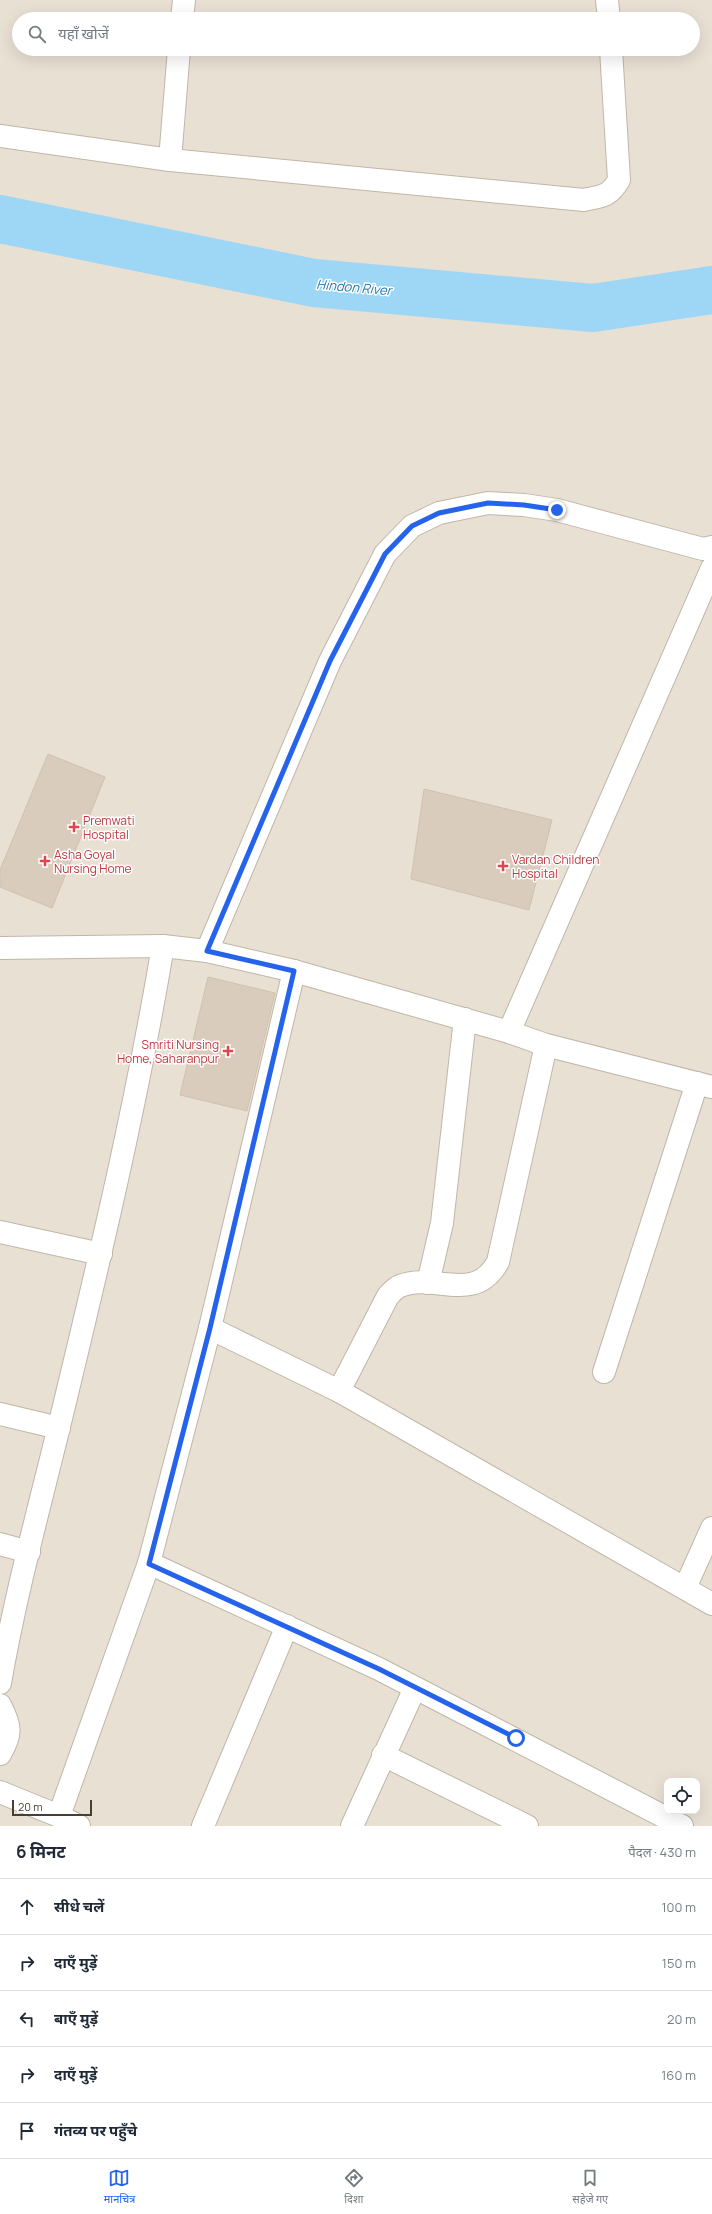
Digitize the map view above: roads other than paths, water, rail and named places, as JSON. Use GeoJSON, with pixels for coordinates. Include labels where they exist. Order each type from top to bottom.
{"type":"FeatureCollection","features":[{"type":"Feature","properties":{"kind":"street"},"geometry":{"type":"LineString","coordinates":[[183,12],[184,0]]}},
{"type":"Feature","properties":{"kind":"street"},"geometry":{"type":"LineString","coordinates":[[607,0],[608,12]]}},
{"type":"Feature","properties":{"kind":"street"},"geometry":{"type":"LineString","coordinates":[[170,160],[178,56]]}},
{"type":"Feature","properties":{"kind":"street"},"geometry":{"type":"LineString","coordinates":[[0,136],[170,160],[584,200],[604,196],[612,192],[619,180],[611,56]]}},
{"type":"Feature","properties":{"kind":"street"},"geometry":{"type":"LineString","coordinates":[[207,951],[330,661],[385,554],[412,526],[439,513],[488,503],[524,505],[557,510],[703,549],[712,547]]}},
{"type":"Feature","properties":{"kind":"street"},"geometry":{"type":"LineString","coordinates":[[509,1032],[712,568]]}},
{"type":"Feature","properties":{"kind":"street"},"geometry":{"type":"LineString","coordinates":[[0,1683],[29,1552],[101,1254],[146,1047],[163,946]]}},
{"type":"Feature","properties":{"kind":"street"},"geometry":{"type":"LineString","coordinates":[[0,948],[163,946],[207,951],[294,971],[465,1019],[546,1045],[704,1085],[604,1372]]}},
{"type":"Feature","properties":{"kind":"street"},"geometry":{"type":"LineString","coordinates":[[58,1816],[149,1564],[210,1328],[294,971]]}},
{"type":"Feature","properties":{"kind":"street"},"geometry":{"type":"LineString","coordinates":[[428,1284],[442,1223],[465,1019]]}},
{"type":"Feature","properties":{"kind":"street"},"geometry":{"type":"LineString","coordinates":[[339,1391],[388,1296],[398,1286],[412,1283],[468,1285],[480,1282],[491,1274],[498,1262],[546,1045]]}},
{"type":"Feature","properties":{"kind":"street"},"geometry":{"type":"LineString","coordinates":[[0,1232],[101,1254]]}},
{"type":"Feature","properties":{"kind":"street"},"geometry":{"type":"LineString","coordinates":[[210,1328],[339,1391],[712,1604]]}},
{"type":"Feature","properties":{"kind":"street"},"geometry":{"type":"LineString","coordinates":[[0,1414],[59,1428]]}},
{"type":"Feature","properties":{"kind":"street"},"geometry":{"type":"LineString","coordinates":[[685,1588],[712,1528]]}},
{"type":"Feature","properties":{"kind":"street"},"geometry":{"type":"LineString","coordinates":[[0,1544],[29,1552]]}},
{"type":"Feature","properties":{"kind":"street"},"geometry":{"type":"LineString","coordinates":[[149,1564],[287,1626],[415,1688],[682,1826]]}},
{"type":"Feature","properties":{"kind":"street"},"geometry":{"type":"LineString","coordinates":[[203,1826],[287,1626]]}},
{"type":"Feature","properties":{"kind":"street"},"geometry":{"type":"LineString","coordinates":[[352,1826],[383,1755],[415,1688]]}},
{"type":"Feature","properties":{"kind":"street"},"geometry":{"type":"LineString","coordinates":[[0,1705],[8,1720],[9,1738],[0,1754]]}},
{"type":"Feature","properties":{"kind":"street"},"geometry":{"type":"LineString","coordinates":[[383,1755],[528,1826]]}},
{"type":"Feature","properties":{"kind":"street"},"geometry":{"type":"LineString","coordinates":[[0,1792],[79,1826]]}},
{"type":"Feature","properties":{"kind":"waterway","name":"Hindon River"},"geometry":{"type":"LineString","coordinates":[[0,219],[314,283],[593,308],[712,290]]}},
{"type":"Feature","properties":{"kind":"place","name":"Premwati Hospital"},"geometry":{"type":"Point","coordinates":[74,827]}},
{"type":"Feature","properties":{"kind":"place","name":"Asha Goyal Nursing Home"},"geometry":{"type":"Point","coordinates":[45,861]}},
{"type":"Feature","properties":{"kind":"place","name":"Vardan Children Hospital"},"geometry":{"type":"Point","coordinates":[503,866]}},
{"type":"Feature","properties":{"kind":"place","name":"Smriti Nursing Home, Saharanpur"},"geometry":{"type":"Point","coordinates":[228,1051]}}]}
